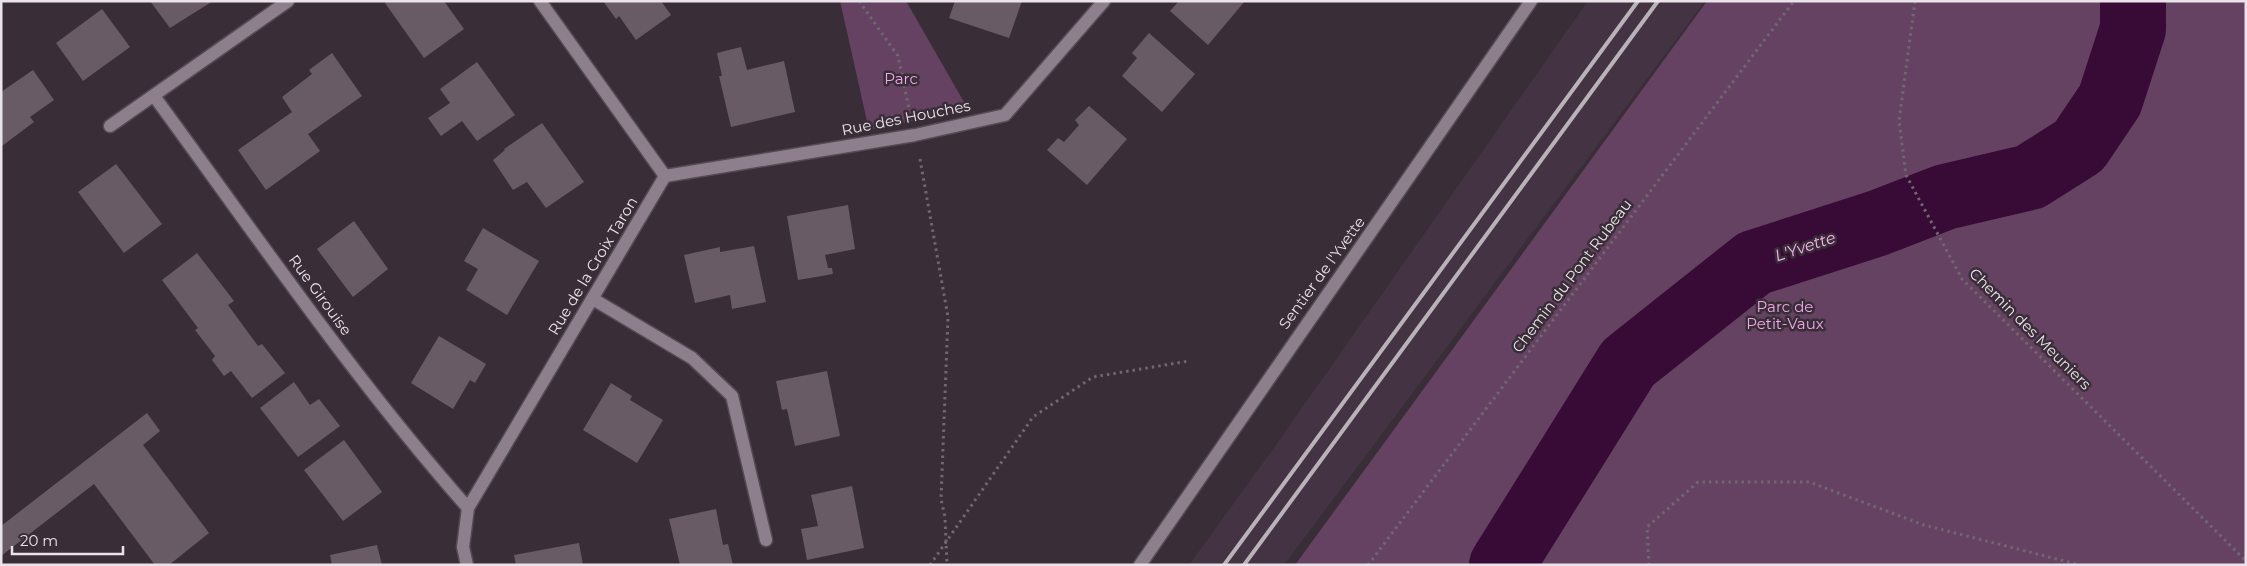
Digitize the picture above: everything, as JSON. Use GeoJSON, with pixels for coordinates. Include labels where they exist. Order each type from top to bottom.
{"type":"FeatureCollection","features":[{"type":"Feature","properties":{"kind":"street"},"geometry":{"type":"LineString","coordinates":[[110,126],[288,1]]}},
{"type":"Feature","properties":{"kind":"street"},"geometry":{"type":"LineString","coordinates":[[540,1],[664,176]]}},
{"type":"Feature","properties":{"kind":"street","name":"Rue des Houches"},"geometry":{"type":"LineString","coordinates":[[664,176],[915,135],[1005,115],[1104,1]]}},
{"type":"Feature","properties":{"kind":"street","name":"Sentier de l'Yvette"},"geometry":{"type":"LineString","coordinates":[[1140,565],[1300,331],[1394,202],[1532,1]]}},
{"type":"Feature","properties":{"kind":"street","name":"Rue Girouise"},"geometry":{"type":"LineString","coordinates":[[154,96],[367,386],[423,457],[468,508]]}},
{"type":"Feature","properties":{"kind":"street","name":"Rue de la Croix Taron"},"geometry":{"type":"LineString","coordinates":[[466,565],[463,547],[468,508],[664,176]]}},
{"type":"Feature","properties":{"kind":"street"},"geometry":{"type":"LineString","coordinates":[[592,299],[692,358],[732,396],[766,540]]}},
{"type":"Feature","properties":{"kind":"path"},"geometry":{"type":"LineString","coordinates":[[858,1],[898,56],[915,135],[948,317],[941,499],[945,517],[947,565]]}},
{"type":"Feature","properties":{"kind":"path","name":"Chemin du Pont Rubeau"},"geometry":{"type":"LineString","coordinates":[[1368,565],[1794,1]]}},
{"type":"Feature","properties":{"kind":"path","name":"Chemin des Meuniers"},"geometry":{"type":"LineString","coordinates":[[1915,1],[1899,121],[1906,174],[1962,279],[2246,561]]}},
{"type":"Feature","properties":{"kind":"path"},"geometry":{"type":"LineString","coordinates":[[930,565],[1033,417],[1093,377],[1189,361]]}},
{"type":"Feature","properties":{"kind":"path"},"geometry":{"type":"LineString","coordinates":[[1649,565],[1648,526],[1698,482],[1809,482],[1924,526],[2080,565]]}},
{"type":"Feature","properties":{"kind":"shaded area"},"geometry":{"type":"Polygon","coordinates":[[[1588,1],[1705,1],[1284,565],[1189,565],[1271,452],[1588,1]]]}},
{"type":"Feature","properties":{"kind":"green space","name":"Parc"},"geometry":{"type":"Polygon","coordinates":[[[840,1],[906,1],[968,109],[869,130],[840,1]]]}},
{"type":"Feature","properties":{"kind":"green space","name":"Parc de Petit-Vaux"},"geometry":{"type":"Polygon","coordinates":[[[1707,1],[2246,1],[2246,565],[1295,565],[1707,1]]]}},
{"type":"Feature","properties":{"kind":"building"},"geometry":{"type":"Polygon","coordinates":[[[150,1],[213,1],[170,28],[150,1]]]}},
{"type":"Feature","properties":{"kind":"building"},"geometry":{"type":"Polygon","coordinates":[[[388,1],[444,1],[464,29],[424,58],[385,3],[388,1]]]}},
{"type":"Feature","properties":{"kind":"building"},"geometry":{"type":"Polygon","coordinates":[[[603,1],[661,1],[671,15],[636,40],[619,16],[616,19],[603,1]]]}},
{"type":"Feature","properties":{"kind":"building"},"geometry":{"type":"Polygon","coordinates":[[[955,1],[1022,1],[1009,38],[949,18],[955,1]]]}},
{"type":"Feature","properties":{"kind":"building"},"geometry":{"type":"Polygon","coordinates":[[[1179,1],[1245,1],[1208,45],[1170,11],[1179,1]]]}},
{"type":"Feature","properties":{"kind":"building"},"geometry":{"type":"Polygon","coordinates":[[[102,9],[130,47],[83,81],[56,43],[102,9]]]}},
{"type":"Feature","properties":{"kind":"building"},"geometry":{"type":"Polygon","coordinates":[[[1149,33],[1195,74],[1162,112],[1122,76],[1137,58],[1132,53],[1149,33]]]}},
{"type":"Feature","properties":{"kind":"building"},"geometry":{"type":"Polygon","coordinates":[[[741,47],[747,70],[784,61],[795,112],[731,127],[719,76],[722,76],[717,53],[741,47]]]}},
{"type":"Feature","properties":{"kind":"building"},"geometry":{"type":"Polygon","coordinates":[[[332,53],[362,96],[308,134],[320,151],[266,190],[238,150],[292,112],[282,97],[312,74],[309,70],[332,53]]]}},
{"type":"Feature","properties":{"kind":"building"},"geometry":{"type":"Polygon","coordinates":[[[477,62],[515,115],[477,141],[462,121],[441,136],[428,118],[450,103],[440,89],[477,62]]]}},
{"type":"Feature","properties":{"kind":"building"},"geometry":{"type":"Polygon","coordinates":[[[33,70],[54,100],[30,117],[34,122],[2,146],[1,92],[33,70]]]}},
{"type":"Feature","properties":{"kind":"building"},"geometry":{"type":"Polygon","coordinates":[[[1089,106],[1127,139],[1087,185],[1047,150],[1058,138],[1064,142],[1079,125],[1075,120],[1089,106]]]}},
{"type":"Feature","properties":{"kind":"building"},"geometry":{"type":"Polygon","coordinates":[[[542,123],[584,182],[546,208],[527,182],[513,190],[493,160],[504,149],[542,123]]]}},
{"type":"Feature","properties":{"kind":"building"},"geometry":{"type":"Polygon","coordinates":[[[116,164],[162,224],[124,253],[78,192],[116,164]]]}},
{"type":"Feature","properties":{"kind":"building"},"geometry":{"type":"Polygon","coordinates":[[[848,205],[855,249],[825,255],[828,268],[832,268],[833,274],[798,280],[787,216],[848,205]]]}},
{"type":"Feature","properties":{"kind":"building"},"geometry":{"type":"Polygon","coordinates":[[[354,221],[388,269],[353,297],[317,249],[354,221]]]}},
{"type":"Feature","properties":{"kind":"building"},"geometry":{"type":"Polygon","coordinates":[[[483,228],[539,261],[507,315],[466,290],[478,269],[464,261],[483,228]]]}},
{"type":"Feature","properties":{"kind":"building"},"geometry":{"type":"Polygon","coordinates":[[[754,246],[766,302],[732,309],[730,295],[695,303],[684,255],[720,247],[720,252],[754,246]]]}},
{"type":"Feature","properties":{"kind":"building"},"geometry":{"type":"Polygon","coordinates":[[[197,253],[234,301],[228,305],[258,346],[262,344],[285,373],[252,398],[231,371],[224,376],[212,360],[215,356],[195,330],[198,328],[162,280],[197,253]]]}},
{"type":"Feature","properties":{"kind":"building"},"geometry":{"type":"Polygon","coordinates":[[[439,336],[486,364],[475,383],[470,380],[453,409],[411,383],[439,336]]]}},
{"type":"Feature","properties":{"kind":"building"},"geometry":{"type":"Polygon","coordinates":[[[827,371],[840,436],[795,446],[787,409],[782,410],[776,381],[827,371]]]}},
{"type":"Feature","properties":{"kind":"building"},"geometry":{"type":"Polygon","coordinates":[[[294,382],[310,405],[319,399],[340,426],[298,457],[260,408],[294,382]]]}},
{"type":"Feature","properties":{"kind":"building"},"geometry":{"type":"Polygon","coordinates":[[[611,383],[632,396],[630,400],[663,420],[637,463],[583,430],[611,383]]]}},
{"type":"Feature","properties":{"kind":"building"},"geometry":{"type":"Polygon","coordinates":[[[147,413],[160,431],[143,445],[209,533],[169,565],[155,565],[94,484],[1,556],[1,526],[147,413]]]}},
{"type":"Feature","properties":{"kind":"building"},"geometry":{"type":"Polygon","coordinates":[[[344,440],[382,492],[343,521],[304,470],[344,440]]]}},
{"type":"Feature","properties":{"kind":"building"},"geometry":{"type":"Polygon","coordinates":[[[852,486],[864,548],[807,560],[801,529],[818,526],[811,495],[852,486]]]}},
{"type":"Feature","properties":{"kind":"building"},"geometry":{"type":"Polygon","coordinates":[[[716,509],[723,545],[728,544],[733,565],[680,565],[669,519],[716,509]]]}},
{"type":"Feature","properties":{"kind":"building"},"geometry":{"type":"Polygon","coordinates":[[[579,543],[583,565],[516,565],[514,555],[579,543]]]}},
{"type":"Feature","properties":{"kind":"building"},"geometry":{"type":"Polygon","coordinates":[[[377,545],[382,565],[332,565],[330,555],[377,545]]]}},
{"type":"Feature","properties":{"kind":"waterway","name":"L'Yvette"},"geometry":{"type":"LineString","coordinates":[[1502,565],[1628,363],[1754,263],[1878,223],[1945,197],[2030,177],[2079,146],[2110,100],[2133,29],[2133,1]]}},
{"type":"Feature","properties":{"kind":"railway"},"geometry":{"type":"LineString","coordinates":[[1224,565],[1638,1]]}},
{"type":"Feature","properties":{"kind":"railway"},"geometry":{"type":"LineString","coordinates":[[1244,565],[1658,1]]}}]}
